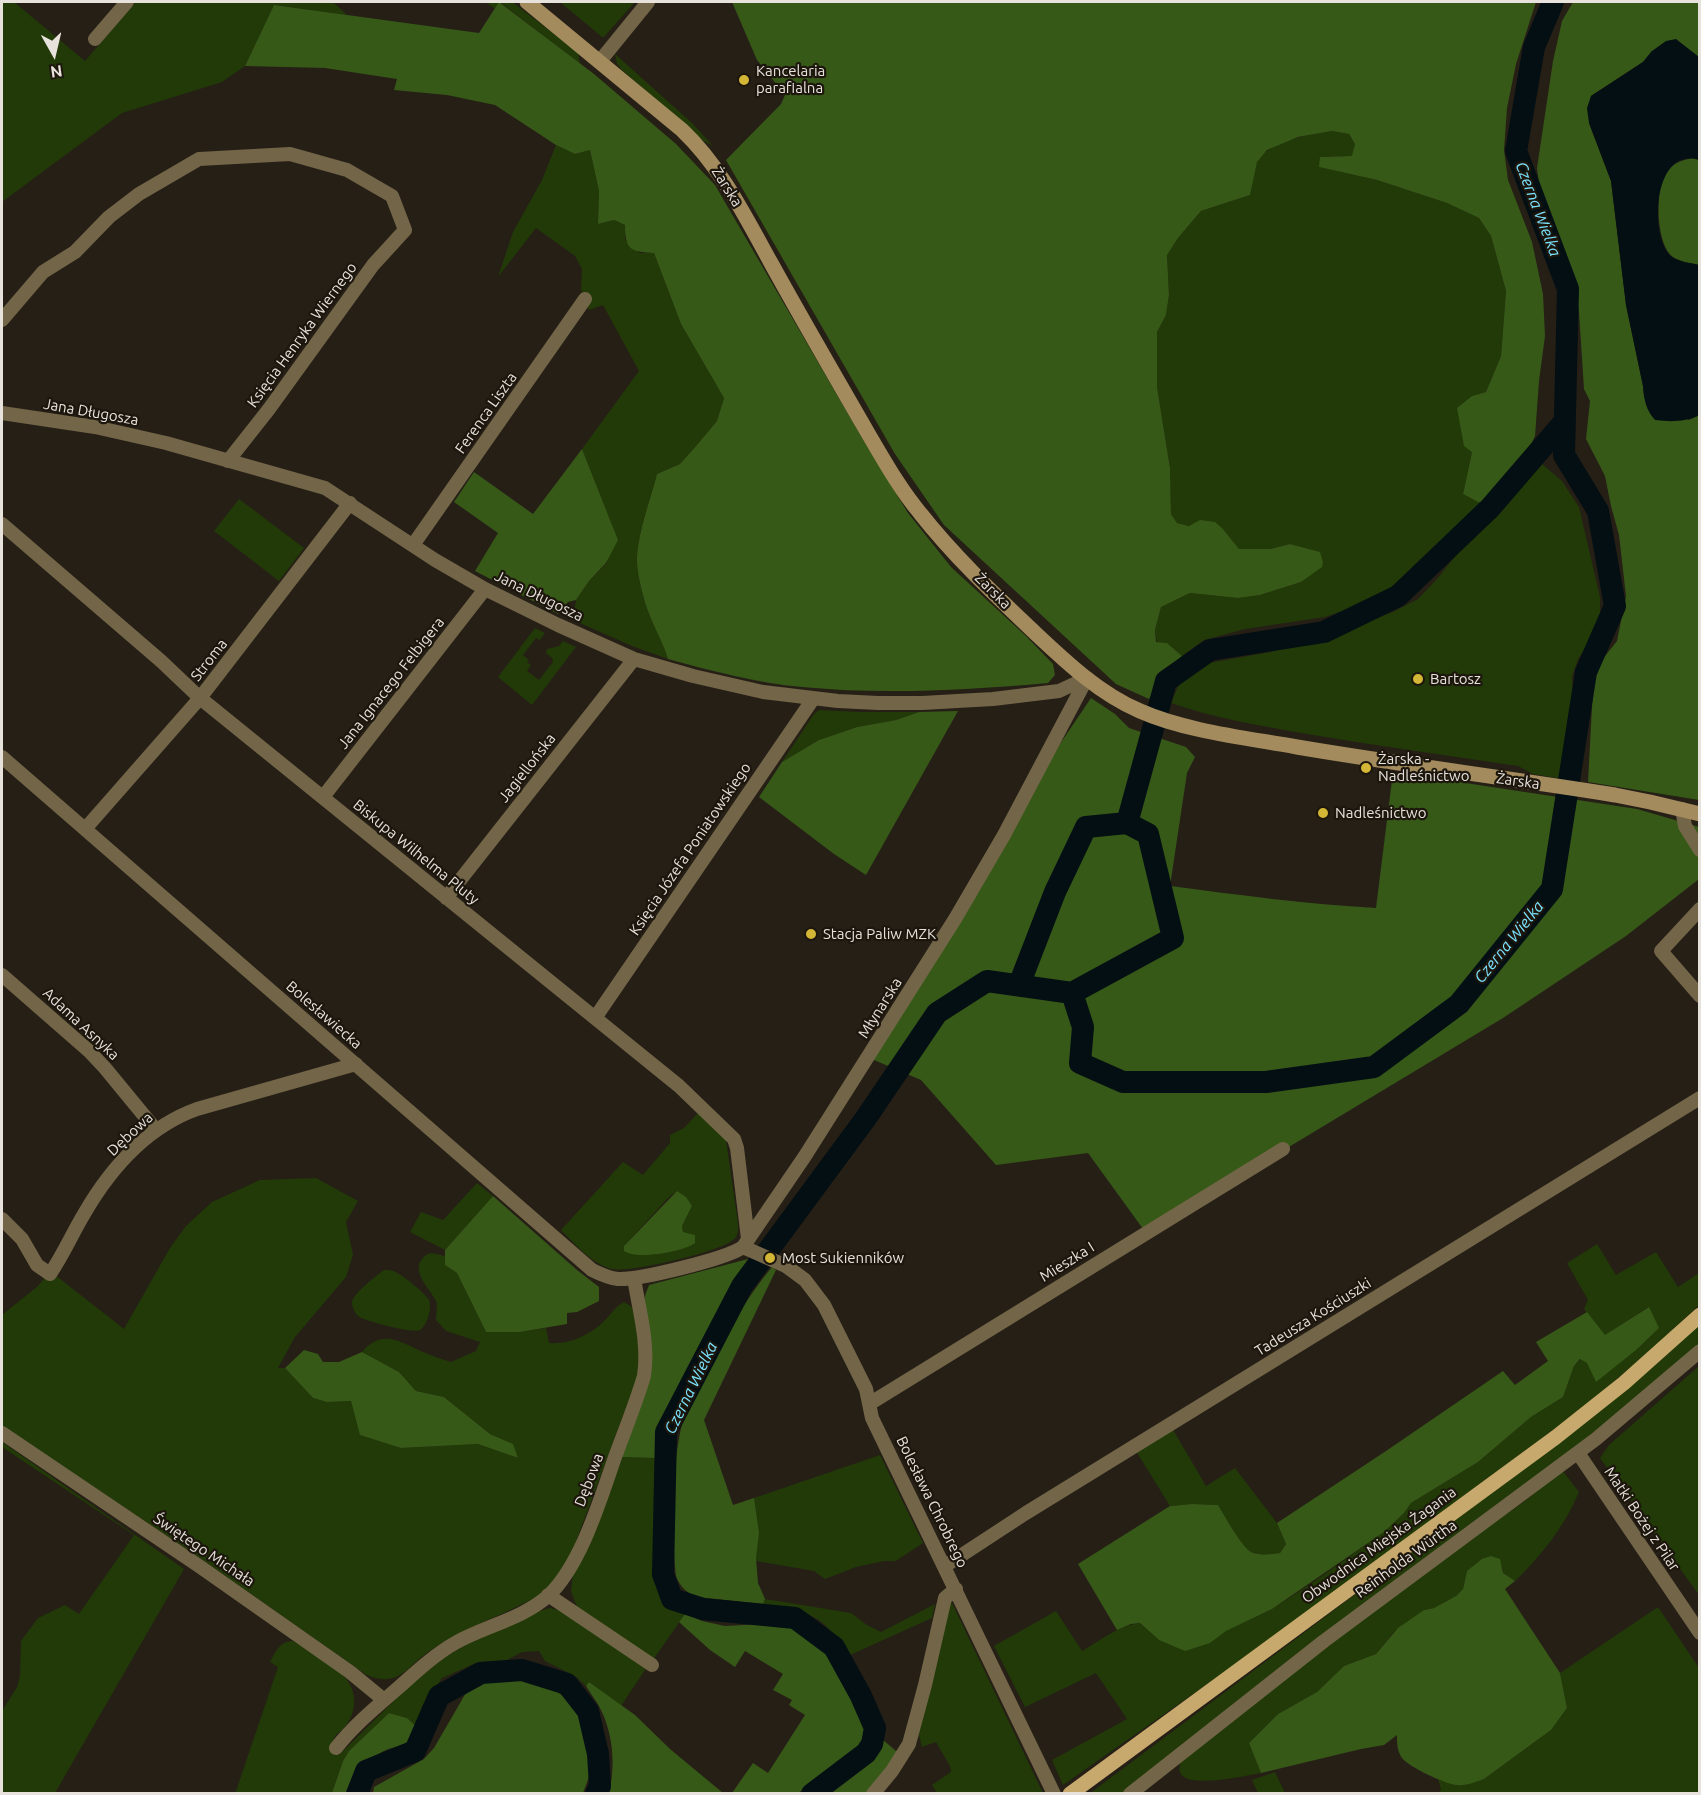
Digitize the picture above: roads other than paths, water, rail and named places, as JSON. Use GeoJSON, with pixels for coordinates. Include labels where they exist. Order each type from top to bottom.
{"type":"FeatureCollection","features":[{"type":"Feature","properties":{"kind":"main road","name":"Obwodnica Miejska Żagania"},"geometry":{"type":"LineString","coordinates":[[1073,1791],[1564,1431],[1624,1383],[1700,1315]]}},
{"type":"Feature","properties":{"kind":"street"},"geometry":{"type":"LineString","coordinates":[[95,39],[127,2]]}},
{"type":"Feature","properties":{"kind":"street","name":"Żarska"},"geometry":{"type":"LineString","coordinates":[[527,2],[682,130],[700,148],[731,191],[869,436],[900,487],[920,514],[949,548],[1063,659],[1112,696],[1140,711],[1223,734],[1324,752],[1606,794],[1700,814]]}},
{"type":"Feature","properties":{"kind":"street"},"geometry":{"type":"LineString","coordinates":[[600,61],[648,2]]}},
{"type":"Feature","properties":{"kind":"street","name":"Księcia Henryka Wiernego"},"geometry":{"type":"LineString","coordinates":[[2,320],[43,272],[75,252],[109,217],[139,194],[199,159],[290,154],[347,170],[392,196],[405,230],[373,265],[269,409],[228,460]]}},
{"type":"Feature","properties":{"kind":"street","name":"Ferenca Liszta"},"geometry":{"type":"LineString","coordinates":[[413,545],[585,299]]}},
{"type":"Feature","properties":{"kind":"street","name":"Jana Długosza"},"geometry":{"type":"LineString","coordinates":[[2,413],[95,427],[166,443],[325,488],[435,560],[485,589],[634,659],[720,683],[813,699],[922,702],[993,699],[1059,691],[1087,678]]}},
{"type":"Feature","properties":{"kind":"street","name":"Stroma"},"geometry":{"type":"LineString","coordinates":[[85,829],[200,698],[350,503]]}},
{"type":"Feature","properties":{"kind":"street","name":"Biskupa Wilhelma Pluty"},"geometry":{"type":"LineString","coordinates":[[2,524],[161,661],[200,698],[679,1086],[734,1139],[748,1246]]}},
{"type":"Feature","properties":{"kind":"street","name":"Jana Ignacego Felbigera"},"geometry":{"type":"LineString","coordinates":[[323,797],[485,589]]}},
{"type":"Feature","properties":{"kind":"street","name":"Jagiellońska"},"geometry":{"type":"LineString","coordinates":[[446,898],[634,659]]}},
{"type":"Feature","properties":{"kind":"street","name":"Młynarska"},"geometry":{"type":"LineString","coordinates":[[748,1246],[956,919],[1004,835],[1087,678]]}},
{"type":"Feature","properties":{"kind":"street","name":"Księcia Józefa Poniatowskiego"},"geometry":{"type":"LineString","coordinates":[[595,1018],[813,699]]}},
{"type":"Feature","properties":{"kind":"street","name":"Bolesławiecka"},"geometry":{"type":"LineString","coordinates":[[2,757],[592,1270],[617,1279],[634,1278]]}},
{"type":"Feature","properties":{"kind":"street"},"geometry":{"type":"LineString","coordinates":[[1682,809],[1685,826],[1700,850]]}},
{"type":"Feature","properties":{"kind":"street"},"geometry":{"type":"LineString","coordinates":[[1700,909],[1661,951],[1700,996]]}},
{"type":"Feature","properties":{"kind":"street","name":"Adama Asnyka"},"geometry":{"type":"LineString","coordinates":[[2,975],[97,1060],[156,1130]]}},
{"type":"Feature","properties":{"kind":"street","name":"Dębowa"},"geometry":{"type":"LineString","coordinates":[[2,1219],[22,1239],[37,1265],[50,1274],[100,1188],[133,1151],[156,1130],[174,1118],[197,1109],[356,1064]]}},
{"type":"Feature","properties":{"kind":"street","name":"Tadeusza Kościuszki"},"geometry":{"type":"LineString","coordinates":[[945,1566],[1026,1513],[1700,1098]]}},
{"type":"Feature","properties":{"kind":"street","name":"Mieszka I"},"geometry":{"type":"LineString","coordinates":[[869,1404],[1283,1149]]}},
{"type":"Feature","properties":{"kind":"street"},"geometry":{"type":"LineString","coordinates":[[634,1278],[724,1256],[748,1246]]}},
{"type":"Feature","properties":{"kind":"street","name":"Bolesława Chrobrego"},"geometry":{"type":"LineString","coordinates":[[748,1246],[786,1266],[805,1280],[824,1305],[863,1384],[872,1418],[1054,1794]]}},
{"type":"Feature","properties":{"kind":"street","name":"Dębowa"},"geometry":{"type":"LineString","coordinates":[[384,1700],[429,1660],[445,1649],[525,1612],[548,1595],[563,1578],[581,1546],[644,1376],[645,1340],[634,1278]]}},
{"type":"Feature","properties":{"kind":"street","name":"Reinholda Würtha"},"geometry":{"type":"LineString","coordinates":[[1130,1794],[1324,1641],[1578,1453],[1700,1351]]}},
{"type":"Feature","properties":{"kind":"street","name":"Świętego Michała"},"geometry":{"type":"LineString","coordinates":[[2,1433],[218,1579],[350,1672],[384,1700]]}},
{"type":"Feature","properties":{"kind":"street","name":"Matki Bożej z Pilar"},"geometry":{"type":"LineString","coordinates":[[1578,1453],[1700,1633]]}},
{"type":"Feature","properties":{"kind":"street"},"geometry":{"type":"LineString","coordinates":[[873,1794],[892,1771],[909,1744],[945,1598],[956,1589]]}},
{"type":"Feature","properties":{"kind":"street"},"geometry":{"type":"LineString","coordinates":[[548,1595],[652,1665]]}},
{"type":"Feature","properties":{"kind":"street"},"geometry":{"type":"LineString","coordinates":[[336,1748],[384,1700]]}},
{"type":"Feature","properties":{"kind":"waterway","name":"Czerna Wielka"},"geometry":{"type":"LineString","coordinates":[[812,1794],[866,1753],[872,1744],[875,1728],[861,1696],[834,1647],[795,1618],[703,1609],[672,1599],[663,1574],[666,1432],[742,1286],[866,1118],[937,1013],[987,981],[1072,993],[1083,1027],[1080,1063],[1123,1082],[1266,1082],[1374,1067],[1459,1004],[1552,889],[1586,672],[1615,606],[1598,511],[1564,455],[1568,289],[1516,151],[1534,47],[1553,2]]}},
{"type":"Feature","properties":{"kind":"waterway","name":"Czerna Wielka"},"geometry":{"type":"LineString","coordinates":[[1019,985],[1055,892],[1086,827],[1127,823],[1166,681],[1210,650],[1324,632],[1398,596],[1490,508],[1565,421]]}},
{"type":"Feature","properties":{"kind":"waterway","name":"Czerna Wielka"},"geometry":{"type":"LineString","coordinates":[[1072,993],[1173,938],[1148,834],[1127,823]]}},
{"type":"Feature","properties":{"kind":"waterway","name":"Czerna Wielka"},"geometry":{"type":"LineString","coordinates":[[357,1794],[366,1771],[415,1751],[439,1696],[481,1673],[522,1670],[567,1684],[588,1711],[598,1754],[600,1786],[596,1794]]}},
{"type":"Feature","properties":{"kind":"place","name":"Kancelaria parafialna"},"geometry":{"type":"Point","coordinates":[744,80]}},
{"type":"Feature","properties":{"kind":"place","name":"Bartosz"},"geometry":{"type":"Point","coordinates":[1418,679]}},
{"type":"Feature","properties":{"kind":"place","name":"Żarska - Nadleśnictwo"},"geometry":{"type":"Point","coordinates":[1366,768]}},
{"type":"Feature","properties":{"kind":"place","name":"Nadleśnictwo"},"geometry":{"type":"Point","coordinates":[1323,813]}},
{"type":"Feature","properties":{"kind":"place","name":"Stacja Paliw MZK"},"geometry":{"type":"Point","coordinates":[811,934]}},
{"type":"Feature","properties":{"kind":"place","name":"Most Sukienników"},"geometry":{"type":"Point","coordinates":[770,1258]}}]}
